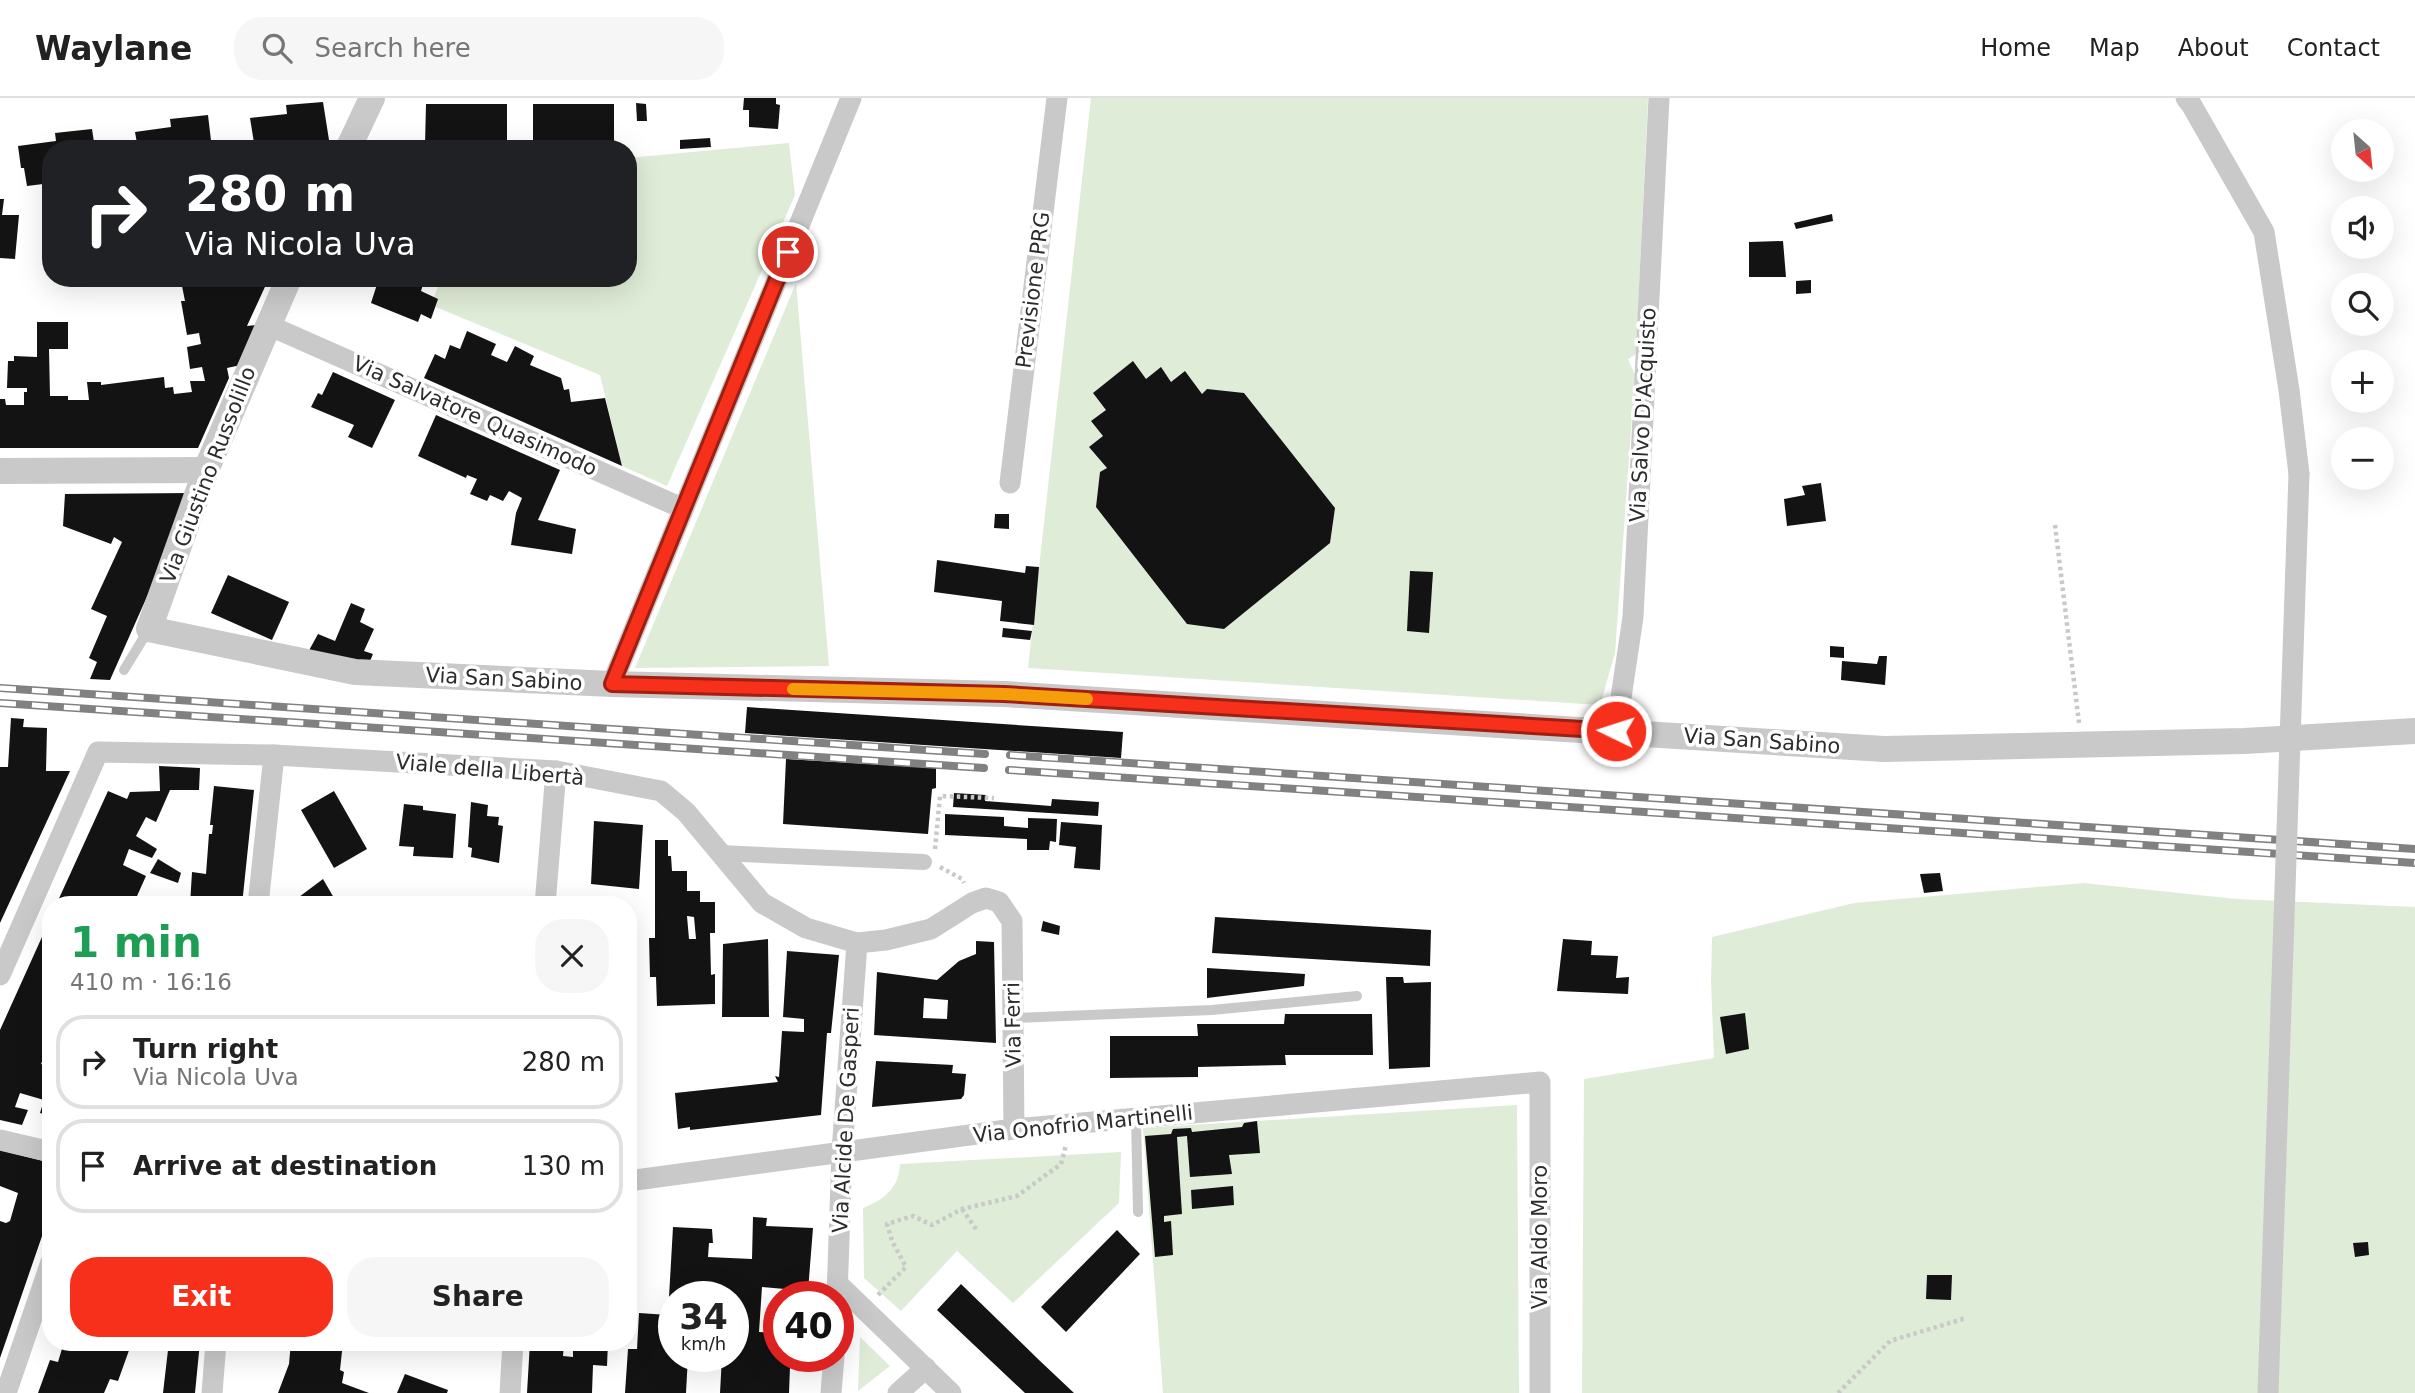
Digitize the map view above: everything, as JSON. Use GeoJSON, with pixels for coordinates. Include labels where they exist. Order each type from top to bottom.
{"type":"FeatureCollection","features":[{"type":"Feature","properties":{"kind":"street"},"geometry":{"type":"LineString","coordinates":[[352,140],[372,98]]}},
{"type":"Feature","properties":{"kind":"street"},"geometry":{"type":"LineString","coordinates":[[612,684],[851,98]]}},
{"type":"Feature","properties":{"kind":"street","name":"Previsione PRG"},"geometry":{"type":"LineString","coordinates":[[1010,483],[1057,98]]}},
{"type":"Feature","properties":{"kind":"street","name":"Via Salvo D'Acquisto"},"geometry":{"type":"LineString","coordinates":[[1616,731],[1633,617],[1660,98]]}},
{"type":"Feature","properties":{"kind":"street"},"geometry":{"type":"LineString","coordinates":[[2186,98],[2192,104],[2264,232],[2289,390],[2299,474],[2267,1393]]}},
{"type":"Feature","properties":{"kind":"street","name":"Via Giustino Russolillo"},"geometry":{"type":"LineString","coordinates":[[149,629],[206,470],[285,287]]}},
{"type":"Feature","properties":{"kind":"street","name":"Via Salvatore Quasimodo"},"geometry":{"type":"LineString","coordinates":[[268,325],[682,508]]}},
{"type":"Feature","properties":{"kind":"street"},"geometry":{"type":"LineString","coordinates":[[0,471],[206,470]]}},
{"type":"Feature","properties":{"kind":"street","name":"Via San Sabino"},"geometry":{"type":"LineString","coordinates":[[149,629],[355,672],[612,684],[1004,694],[1884,749],[2244,741],[2415,731]]}},
{"type":"Feature","properties":{"kind":"street","name":"Viale della Libertà"},"geometry":{"type":"LineString","coordinates":[[0,975],[98,752],[274,755],[556,771],[661,790],[686,811],[761,902],[806,928],[857,943],[886,940],[931,929],[972,904]]}},
{"type":"Feature","properties":{"kind":"street"},"geometry":{"type":"LineString","coordinates":[[259,896],[274,755]]}},
{"type":"Feature","properties":{"kind":"street"},"geometry":{"type":"LineString","coordinates":[[546,896],[556,771]]}},
{"type":"Feature","properties":{"kind":"street"},"geometry":{"type":"LineString","coordinates":[[719,853],[929,863]]}},
{"type":"Feature","properties":{"kind":"street","name":"Via Ferri"},"geometry":{"type":"LineString","coordinates":[[972,904],[986,898],[999,902],[1012,922],[1014,1129]]}},
{"type":"Feature","properties":{"kind":"street","name":"Via Alcide De Gasperi"},"geometry":{"type":"LineString","coordinates":[[838,1281],[842,1152],[857,943]]}},
{"type":"Feature","properties":{"kind":"street","name":"Via Onofrio Martinelli"},"geometry":{"type":"LineString","coordinates":[[637,1180],[1014,1129],[1540,1082]]}},
{"type":"Feature","properties":{"kind":"street","name":"Via Aldo Moro"},"geometry":{"type":"LineString","coordinates":[[1540,1082],[1540,1393]]}},
{"type":"Feature","properties":{"kind":"street"},"geometry":{"type":"LineString","coordinates":[[0,1140],[42,1150]]}},
{"type":"Feature","properties":{"kind":"street"},"geometry":{"type":"LineString","coordinates":[[6,1393],[42,1288]]}},
{"type":"Feature","properties":{"kind":"street"},"geometry":{"type":"LineString","coordinates":[[854,1302],[951,1393]]}},
{"type":"Feature","properties":{"kind":"street"},"geometry":{"type":"LineString","coordinates":[[212,1393],[215,1351]]}},
{"type":"Feature","properties":{"kind":"street"},"geometry":{"type":"LineString","coordinates":[[510,1393],[512,1351]]}},
{"type":"Feature","properties":{"kind":"street"},"geometry":{"type":"LineString","coordinates":[[898,1393],[926,1368]]}},
{"type":"Feature","properties":{"kind":"street"},"geometry":{"type":"LineString","coordinates":[[831,1393],[833,1372]]}},
{"type":"Feature","properties":{"kind":"lane","name":"Via Giustino Russolillo"},"geometry":{"type":"LineString","coordinates":[[124,670],[149,629]]}},
{"type":"Feature","properties":{"kind":"lane"},"geometry":{"type":"LineString","coordinates":[[1013,1018],[1212,1010],[1357,996]]}},
{"type":"Feature","properties":{"kind":"lane"},"geometry":{"type":"LineString","coordinates":[[1136,1118],[1138,1212]]}},
{"type":"Feature","properties":{"kind":"path"},"geometry":{"type":"LineString","coordinates":[[2055,525],[2082,745]]}},
{"type":"Feature","properties":{"kind":"path"},"geometry":{"type":"LineString","coordinates":[[972,904],[962,879],[929,863],[940,796],[994,798]]}},
{"type":"Feature","properties":{"kind":"path"},"geometry":{"type":"LineString","coordinates":[[864,1309],[905,1267],[887,1224],[913,1216],[932,1225],[962,1209],[1017,1196],[1061,1164],[1070,1124]]}},
{"type":"Feature","properties":{"kind":"path"},"geometry":{"type":"LineString","coordinates":[[962,1209],[976,1229]]}},
{"type":"Feature","properties":{"kind":"path"},"geometry":{"type":"LineString","coordinates":[[1838,1393],[1890,1341],[1966,1318]]}},
{"type":"Feature","properties":{"kind":"green space"},"geometry":{"type":"Polygon","coordinates":[[[1091,98],[1648,98],[1636,354],[1628,359],[1635,375],[1615,653],[1600,705],[1028,668],[1091,98]]]}},
{"type":"Feature","properties":{"kind":"green space"},"geometry":{"type":"Polygon","coordinates":[[[789,143],[795,195],[667,486],[622,466],[600,375],[431,305],[438,287],[637,287],[637,157],[789,143]]]}},
{"type":"Feature","properties":{"kind":"green space"},"geometry":{"type":"Polygon","coordinates":[[[796,283],[829,666],[635,668],[796,283]]]}},
{"type":"Feature","properties":{"kind":"green space"},"geometry":{"type":"Polygon","coordinates":[[[2084,883],[2236,899],[2415,907],[2415,1393],[1582,1393],[1584,1079],[1714,1058],[1712,937],[1854,903],[2084,883]]]}},
{"type":"Feature","properties":{"kind":"green space"},"geometry":{"type":"Polygon","coordinates":[[[1517,1105],[1519,1393],[1163,1393],[1143,1128],[1517,1105]]]}},
{"type":"Feature","properties":{"kind":"green space"},"geometry":{"type":"Polygon","coordinates":[[[1121,1152],[1119,1203],[1013,1303],[957,1251],[901,1311],[864,1278],[863,1208],[889,1192],[897,1180],[900,1164],[1121,1152]]]}},
{"type":"Feature","properties":{"kind":"green space"},"geometry":{"type":"Polygon","coordinates":[[[860,1337],[890,1366],[858,1391],[860,1337]]]}},
{"type":"Feature","properties":{"kind":"building"},"geometry":{"type":"Polygon","coordinates":[[[744,98],[776,98],[776,104],[780,105],[778,129],[749,127],[749,110],[743,110],[744,98]]]}},
{"type":"Feature","properties":{"kind":"building"},"geometry":{"type":"Polygon","coordinates":[[[323,102],[329,140],[254,140],[250,118],[287,114],[286,105],[323,102]]]}},
{"type":"Feature","properties":{"kind":"building"},"geometry":{"type":"Polygon","coordinates":[[[636,103],[646,104],[647,121],[637,121],[636,103]]]}},
{"type":"Feature","properties":{"kind":"building"},"geometry":{"type":"Polygon","coordinates":[[[426,104],[507,104],[507,140],[425,140],[426,104]]]}},
{"type":"Feature","properties":{"kind":"building"},"geometry":{"type":"Polygon","coordinates":[[[533,104],[614,104],[614,140],[533,140],[533,104]]]}},
{"type":"Feature","properties":{"kind":"building"},"geometry":{"type":"Polygon","coordinates":[[[208,115],[211,140],[136,140],[135,132],[171,127],[170,119],[208,115]]]}},
{"type":"Feature","properties":{"kind":"building"},"geometry":{"type":"Polygon","coordinates":[[[92,129],[94,140],[56,140],[55,133],[92,129]]]}},
{"type":"Feature","properties":{"kind":"building"},"geometry":{"type":"Polygon","coordinates":[[[710,138],[711,147],[680,149],[680,140],[710,138]]]}},
{"type":"Feature","properties":{"kind":"building"},"geometry":{"type":"Polygon","coordinates":[[[42,143],[42,184],[27,186],[18,146],[42,143]]]}},
{"type":"Feature","properties":{"kind":"building"},"geometry":{"type":"Polygon","coordinates":[[[0,199],[4,199],[2,215],[19,215],[15,259],[0,258],[0,199]]]}},
{"type":"Feature","properties":{"kind":"building"},"geometry":{"type":"Polygon","coordinates":[[[1832,214],[1833,221],[1796,229],[1794,223],[1832,214]]]}},
{"type":"Feature","properties":{"kind":"building"},"geometry":{"type":"Polygon","coordinates":[[[1783,241],[1786,277],[1749,277],[1749,242],[1783,241]]]}},
{"type":"Feature","properties":{"kind":"building"},"geometry":{"type":"Polygon","coordinates":[[[1811,280],[1811,293],[1796,294],[1796,281],[1811,280]]]}},
{"type":"Feature","properties":{"kind":"building"},"geometry":{"type":"Polygon","coordinates":[[[182,287],[265,287],[247,326],[257,325],[241,365],[227,368],[229,378],[198,448],[0,448],[0,399],[5,399],[6,405],[24,405],[24,392],[27,392],[27,388],[7,388],[8,361],[14,361],[14,356],[37,357],[37,322],[68,322],[68,349],[49,349],[50,396],[68,396],[68,400],[89,400],[87,382],[101,382],[101,385],[164,377],[165,388],[173,387],[174,394],[192,392],[190,381],[205,381],[202,367],[190,369],[187,347],[201,344],[199,333],[187,335],[181,301],[185,301],[182,287]]]}},
{"type":"Feature","properties":{"kind":"building"},"geometry":{"type":"Polygon","coordinates":[[[376,287],[422,287],[421,291],[438,299],[431,319],[421,314],[418,322],[371,303],[376,287]]]}},
{"type":"Feature","properties":{"kind":"building"},"geometry":{"type":"Polygon","coordinates":[[[467,331],[496,344],[491,355],[507,362],[515,346],[534,356],[530,365],[561,378],[564,390],[569,389],[571,402],[605,398],[622,466],[424,378],[435,354],[445,359],[450,345],[460,349],[467,331]]]}},
{"type":"Feature","properties":{"kind":"building"},"geometry":{"type":"Polygon","coordinates":[[[1133,361],[1146,379],[1161,367],[1171,382],[1185,371],[1202,394],[1207,389],[1244,393],[1335,508],[1330,543],[1224,629],[1187,624],[1096,507],[1100,472],[1107,468],[1089,447],[1103,436],[1091,421],[1106,410],[1093,393],[1133,361]]]}},
{"type":"Feature","properties":{"kind":"building"},"geometry":{"type":"Polygon","coordinates":[[[333,372],[395,400],[372,448],[348,437],[354,425],[311,407],[318,393],[322,395],[333,372]]]}},
{"type":"Feature","properties":{"kind":"building"},"geometry":{"type":"Polygon","coordinates":[[[436,415],[560,470],[538,520],[576,529],[572,554],[511,545],[516,513],[522,498],[509,491],[503,501],[490,495],[487,501],[470,494],[477,479],[467,475],[466,478],[418,456],[436,415]]]}},
{"type":"Feature","properties":{"kind":"building"},"geometry":{"type":"Polygon","coordinates":[[[1821,483],[1826,521],[1787,526],[1784,499],[1805,495],[1802,486],[1821,483]]]}},
{"type":"Feature","properties":{"kind":"building"},"geometry":{"type":"Polygon","coordinates":[[[193,493],[110,680],[90,679],[97,662],[89,658],[107,616],[91,609],[122,542],[114,537],[111,544],[63,526],[65,494],[193,493]]]}},
{"type":"Feature","properties":{"kind":"building"},"geometry":{"type":"Polygon","coordinates":[[[995,514],[1009,514],[1009,529],[994,528],[995,514]]]}},
{"type":"Feature","properties":{"kind":"building"},"geometry":{"type":"Polygon","coordinates":[[[937,560],[1025,573],[1026,566],[1039,567],[1034,625],[1000,621],[1002,601],[934,592],[937,560]]]}},
{"type":"Feature","properties":{"kind":"building"},"geometry":{"type":"Polygon","coordinates":[[[1410,571],[1433,572],[1429,633],[1407,631],[1410,571]]]}},
{"type":"Feature","properties":{"kind":"building"},"geometry":{"type":"Polygon","coordinates":[[[228,575],[289,602],[272,640],[211,613],[228,575]]]}},
{"type":"Feature","properties":{"kind":"building"},"geometry":{"type":"Polygon","coordinates":[[[351,603],[365,609],[360,622],[374,629],[364,651],[373,654],[368,666],[307,654],[318,634],[335,641],[351,603]]]}},
{"type":"Feature","properties":{"kind":"building"},"geometry":{"type":"Polygon","coordinates":[[[1003,628],[1032,631],[1030,640],[1002,637],[1003,628]]]}},
{"type":"Feature","properties":{"kind":"building"},"geometry":{"type":"Polygon","coordinates":[[[1830,646],[1844,647],[1844,658],[1830,657],[1830,646]]]}},
{"type":"Feature","properties":{"kind":"building"},"geometry":{"type":"Polygon","coordinates":[[[1879,656],[1887,656],[1885,685],[1841,680],[1842,661],[1877,664],[1879,656]]]}},
{"type":"Feature","properties":{"kind":"building"},"geometry":{"type":"Polygon","coordinates":[[[747,707],[1123,732],[1121,758],[745,733],[747,707]]]}},
{"type":"Feature","properties":{"kind":"building"},"geometry":{"type":"Polygon","coordinates":[[[11,718],[24,719],[23,727],[47,728],[46,771],[70,771],[0,923],[0,767],[8,767],[11,718]]]}},
{"type":"Feature","properties":{"kind":"building"},"geometry":{"type":"Polygon","coordinates":[[[786,759],[936,768],[936,788],[932,789],[928,834],[783,824],[786,759]]]}},
{"type":"Feature","properties":{"kind":"building"},"geometry":{"type":"Polygon","coordinates":[[[159,766],[200,768],[199,790],[170,790],[156,822],[146,817],[136,836],[157,849],[152,858],[129,849],[123,865],[146,876],[137,896],[60,896],[108,791],[127,799],[130,792],[160,791],[159,766]]]}},
{"type":"Feature","properties":{"kind":"building"},"geometry":{"type":"Polygon","coordinates":[[[214,786],[254,790],[243,896],[191,896],[192,872],[206,874],[209,834],[212,834],[213,825],[210,825],[214,786]]]}},
{"type":"Feature","properties":{"kind":"building"},"geometry":{"type":"Polygon","coordinates":[[[334,791],[367,849],[334,868],[301,810],[334,791]]]}},
{"type":"Feature","properties":{"kind":"building"},"geometry":{"type":"Polygon","coordinates":[[[954,793],[986,795],[985,801],[1051,806],[1052,799],[1099,802],[1098,816],[953,807],[954,793]]]}},
{"type":"Feature","properties":{"kind":"building"},"geometry":{"type":"Polygon","coordinates":[[[471,802],[488,805],[487,816],[499,817],[498,825],[503,826],[499,863],[471,857],[472,848],[468,847],[471,802]]]}},
{"type":"Feature","properties":{"kind":"building"},"geometry":{"type":"Polygon","coordinates":[[[404,804],[423,806],[423,810],[456,814],[453,858],[413,856],[414,847],[399,846],[404,804]]]}},
{"type":"Feature","properties":{"kind":"building"},"geometry":{"type":"Polygon","coordinates":[[[945,814],[1004,817],[1004,826],[1028,828],[1028,818],[1057,819],[1056,842],[1050,841],[1049,850],[1027,850],[1027,839],[945,835],[945,814]]]}},
{"type":"Feature","properties":{"kind":"building"},"geometry":{"type":"Polygon","coordinates":[[[594,821],[643,825],[639,889],[591,884],[594,821]]]}},
{"type":"Feature","properties":{"kind":"building"},"geometry":{"type":"Polygon","coordinates":[[[1061,822],[1102,825],[1100,870],[1074,868],[1076,847],[1059,845],[1061,822]]]}},
{"type":"Feature","properties":{"kind":"building"},"geometry":{"type":"Polygon","coordinates":[[[655,840],[668,840],[672,871],[687,871],[687,891],[700,891],[700,902],[715,902],[715,933],[710,933],[711,975],[715,974],[715,1004],[657,1006],[656,977],[650,977],[649,938],[655,938],[655,840]],[[687,916],[689,939],[696,939],[694,917],[687,916]]]}},
{"type":"Feature","properties":{"kind":"building"},"geometry":{"type":"Polygon","coordinates":[[[158,859],[181,873],[178,883],[150,873],[158,859]]]}},
{"type":"Feature","properties":{"kind":"building"},"geometry":{"type":"Polygon","coordinates":[[[1940,873],[1943,891],[1924,893],[1920,874],[1940,873]]]}},
{"type":"Feature","properties":{"kind":"building"},"geometry":{"type":"Polygon","coordinates":[[[323,879],[333,896],[300,896],[323,879]]]}},
{"type":"Feature","properties":{"kind":"building"},"geometry":{"type":"Polygon","coordinates":[[[1215,917],[1431,930],[1430,966],[1212,953],[1215,917]]]}},
{"type":"Feature","properties":{"kind":"building"},"geometry":{"type":"Polygon","coordinates":[[[1043,921],[1060,926],[1059,935],[1041,931],[1043,921]]]}},
{"type":"Feature","properties":{"kind":"building"},"geometry":{"type":"Polygon","coordinates":[[[42,937],[42,1099],[20,1093],[15,1107],[28,1110],[22,1125],[0,1120],[0,1030],[42,937]]]}},
{"type":"Feature","properties":{"kind":"building"},"geometry":{"type":"Polygon","coordinates":[[[768,939],[769,1017],[722,1017],[723,944],[768,939]]]}},
{"type":"Feature","properties":{"kind":"building"},"geometry":{"type":"Polygon","coordinates":[[[1563,939],[1592,941],[1591,955],[1618,956],[1616,978],[1629,977],[1628,994],[1557,991],[1563,939]]]}},
{"type":"Feature","properties":{"kind":"building"},"geometry":{"type":"Polygon","coordinates":[[[976,941],[994,942],[996,1043],[874,1035],[877,972],[937,980],[959,961],[976,954],[976,941]],[[924,998],[923,1018],[947,1019],[948,1000],[924,998]]]}},
{"type":"Feature","properties":{"kind":"building"},"geometry":{"type":"Polygon","coordinates":[[[787,951],[839,955],[831,1033],[827,1033],[821,1115],[690,1130],[690,1127],[678,1129],[675,1093],[778,1082],[775,1076],[779,1077],[782,1031],[804,1032],[804,1019],[783,1017],[787,951]]]}},
{"type":"Feature","properties":{"kind":"building"},"geometry":{"type":"Polygon","coordinates":[[[1207,968],[1305,974],[1304,986],[1207,998],[1207,968]]]}},
{"type":"Feature","properties":{"kind":"building"},"geometry":{"type":"Polygon","coordinates":[[[1386,977],[1403,977],[1404,983],[1431,982],[1430,1067],[1389,1069],[1386,977]]]}},
{"type":"Feature","properties":{"kind":"building"},"geometry":{"type":"Polygon","coordinates":[[[1745,1013],[1749,1049],[1726,1054],[1720,1017],[1745,1013]]]}},
{"type":"Feature","properties":{"kind":"building"},"geometry":{"type":"Polygon","coordinates":[[[1285,1014],[1372,1014],[1373,1055],[1285,1055],[1286,1065],[1198,1067],[1198,1077],[1110,1078],[1110,1036],[1198,1036],[1197,1024],[1284,1024],[1285,1014]]]}},
{"type":"Feature","properties":{"kind":"building"},"geometry":{"type":"Polygon","coordinates":[[[876,1061],[953,1065],[952,1073],[966,1074],[964,1095],[961,1099],[872,1107],[876,1061]]]}},
{"type":"Feature","properties":{"kind":"building"},"geometry":{"type":"Polygon","coordinates":[[[1257,1121],[1260,1153],[1229,1155],[1232,1174],[1190,1177],[1187,1136],[1177,1137],[1182,1214],[1164,1216],[1164,1222],[1171,1221],[1173,1255],[1155,1257],[1145,1136],[1171,1134],[1173,1129],[1191,1128],[1192,1132],[1242,1127],[1244,1123],[1257,1121]]]}},
{"type":"Feature","properties":{"kind":"building"},"geometry":{"type":"Polygon","coordinates":[[[0,1150],[42,1161],[42,1236],[0,1358],[0,1221],[10,1221],[18,1193],[0,1186],[0,1150]]]}},
{"type":"Feature","properties":{"kind":"building"},"geometry":{"type":"Polygon","coordinates":[[[1233,1186],[1234,1205],[1192,1209],[1191,1190],[1233,1186]]]}},
{"type":"Feature","properties":{"kind":"building"},"geometry":{"type":"Polygon","coordinates":[[[753,1217],[767,1218],[766,1226],[813,1228],[809,1281],[763,1281],[762,1287],[759,1332],[763,1332],[763,1372],[790,1372],[789,1393],[720,1393],[721,1372],[749,1372],[749,1281],[670,1281],[673,1227],[712,1229],[713,1243],[709,1243],[708,1257],[752,1259],[753,1217]]]}},
{"type":"Feature","properties":{"kind":"building"},"geometry":{"type":"Polygon","coordinates":[[[1117,1230],[1140,1254],[1066,1332],[1041,1307],[1117,1230]]]}},
{"type":"Feature","properties":{"kind":"building"},"geometry":{"type":"Polygon","coordinates":[[[2368,1242],[2369,1255],[2355,1257],[2353,1243],[2368,1242]]]}},
{"type":"Feature","properties":{"kind":"building"},"geometry":{"type":"Polygon","coordinates":[[[1927,1275],[1952,1275],[1951,1300],[1926,1299],[1927,1275]]]}},
{"type":"Feature","properties":{"kind":"building"},"geometry":{"type":"Polygon","coordinates":[[[961,1284],[1074,1393],[1025,1393],[937,1310],[961,1284]]]}},
{"type":"Feature","properties":{"kind":"building"},"geometry":{"type":"Polygon","coordinates":[[[639,1313],[658,1314],[658,1372],[687,1372],[686,1393],[625,1393],[628,1351],[637,1351],[639,1313]]]}},
{"type":"Feature","properties":{"kind":"building"},"geometry":{"type":"Polygon","coordinates":[[[61,1351],[129,1351],[118,1381],[110,1379],[104,1393],[38,1393],[50,1360],[58,1362],[61,1351]]]}},
{"type":"Feature","properties":{"kind":"building"},"geometry":{"type":"Polygon","coordinates":[[[168,1351],[199,1351],[195,1393],[163,1393],[168,1351]]]}},
{"type":"Feature","properties":{"kind":"building"},"geometry":{"type":"Polygon","coordinates":[[[290,1351],[342,1351],[342,1383],[369,1393],[278,1393],[289,1364],[290,1351]]]}},
{"type":"Feature","properties":{"kind":"building"},"geometry":{"type":"Polygon","coordinates":[[[529,1351],[563,1351],[563,1356],[573,1357],[573,1351],[608,1351],[607,1366],[593,1365],[592,1393],[527,1393],[529,1351]]]}},
{"type":"Feature","properties":{"kind":"building"},"geometry":{"type":"Polygon","coordinates":[[[405,1374],[448,1390],[447,1393],[397,1393],[405,1374]]]}},
{"type":"Feature","properties":{"kind":"railway"},"geometry":{"type":"LineString","coordinates":[[0,688],[985,754]]}},
{"type":"Feature","properties":{"kind":"railway"},"geometry":{"type":"LineString","coordinates":[[0,703],[984,768]]}},
{"type":"Feature","properties":{"kind":"railway"},"geometry":{"type":"LineString","coordinates":[[1010,755],[2415,849]]}},
{"type":"Feature","properties":{"kind":"railway"},"geometry":{"type":"LineString","coordinates":[[1009,770],[2415,863]]}},
{"type":"Feature","properties":{"kind":"slow traffic"},"geometry":{"type":"LineString","coordinates":[[793,689],[1004,694],[1087,699]]}},
{"type":"Feature","properties":{"kind":"route"},"geometry":{"type":"LineString","coordinates":[[788,252],[612,684],[1004,694],[1616,731]]}}]}
